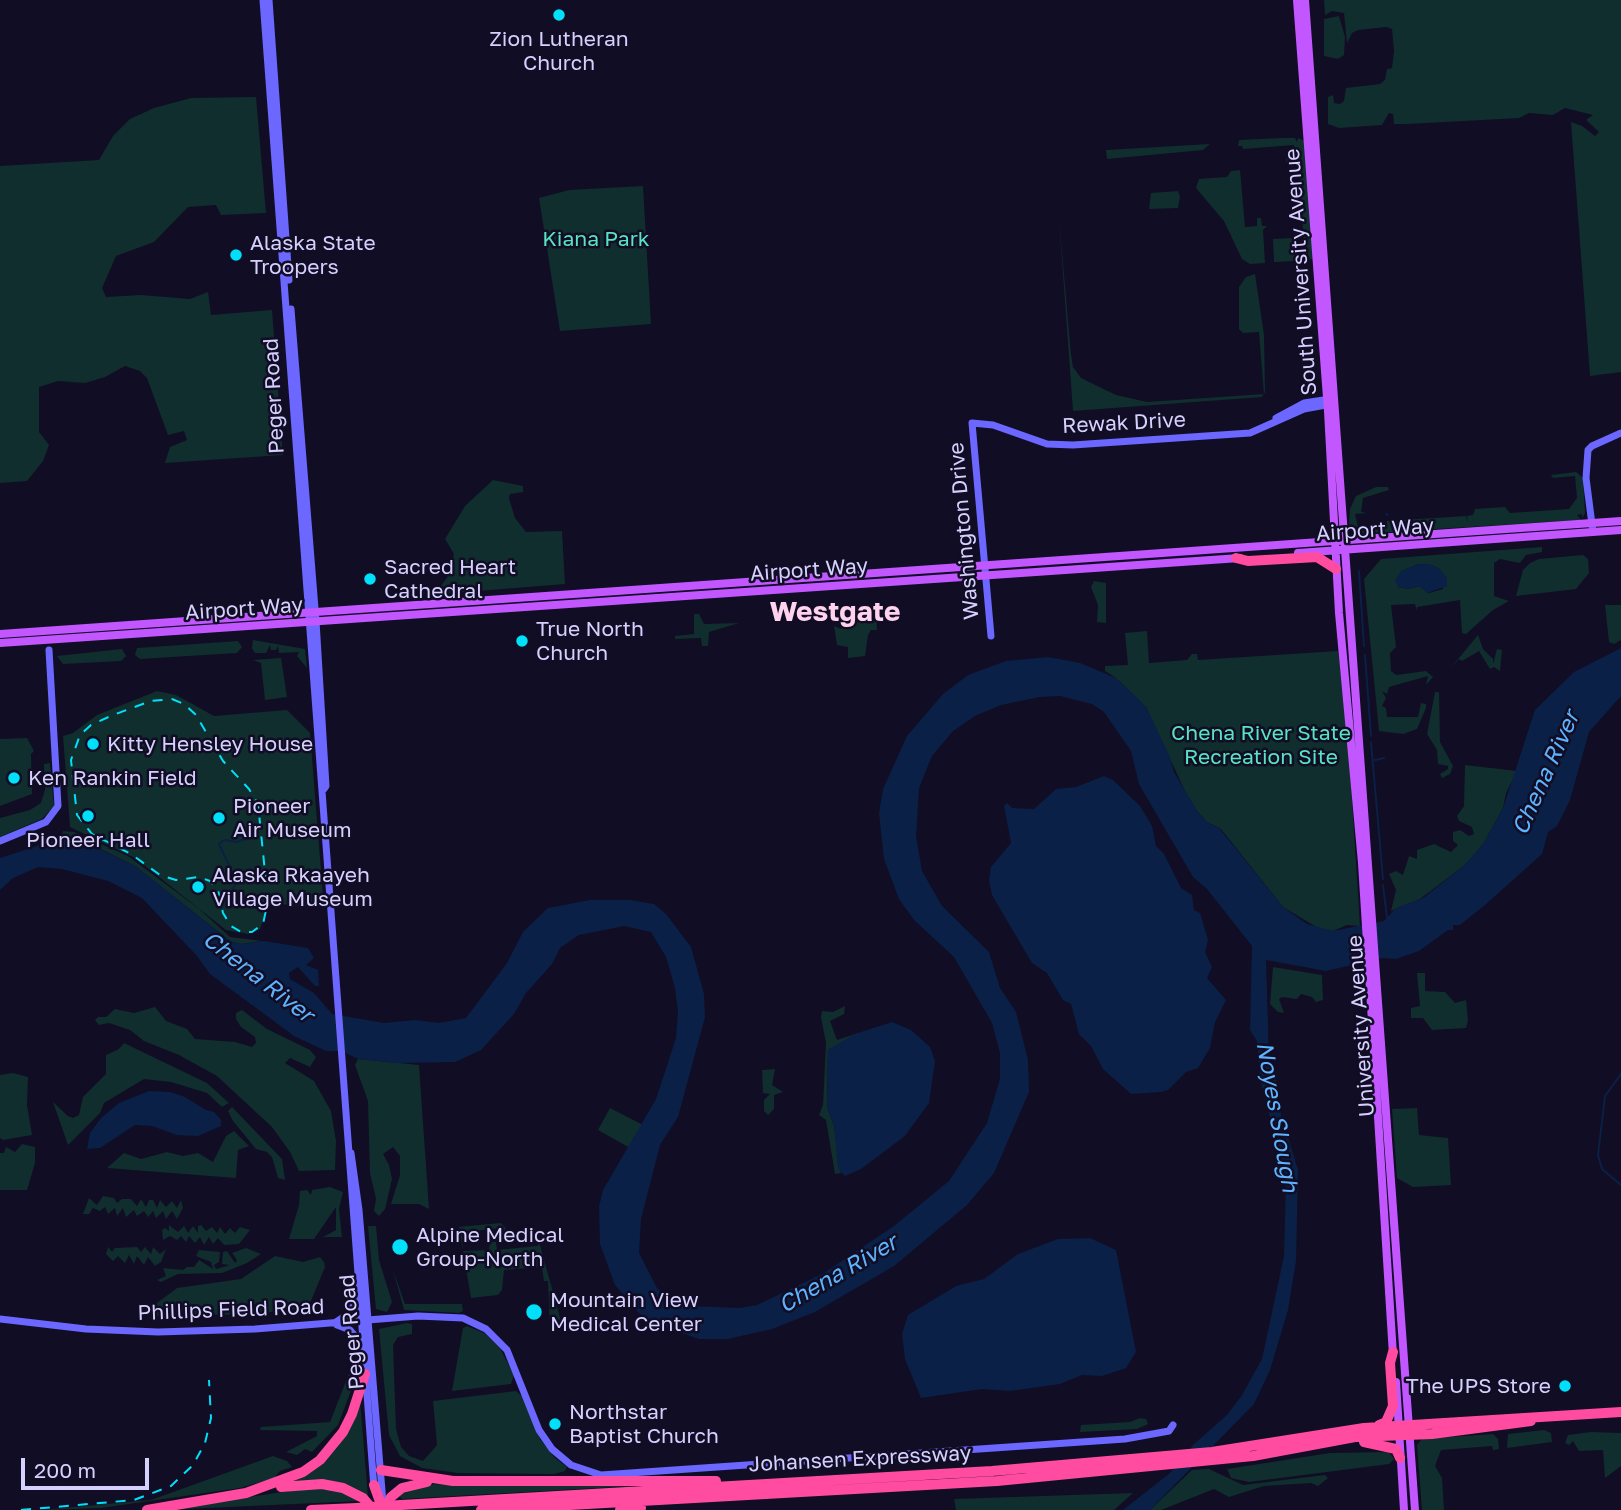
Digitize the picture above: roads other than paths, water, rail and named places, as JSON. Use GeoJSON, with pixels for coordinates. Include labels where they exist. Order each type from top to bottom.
{"type":"FeatureCollection","features":[{"type":"Feature","properties":{"kind":"highway"},"geometry":{"type":"LineString","coordinates":[[1236,558],[1248,561],[1317,557],[1336,569]]}},
{"type":"Feature","properties":{"kind":"highway"},"geometry":{"type":"LineString","coordinates":[[1374,1427],[1386,1422],[1393,1406],[1390,1363],[1393,1352]]}},
{"type":"Feature","properties":{"kind":"highway"},"geometry":{"type":"LineString","coordinates":[[246,1493],[291,1479],[320,1460],[347,1425],[365,1374]]}},
{"type":"Feature","properties":{"kind":"highway"},"geometry":{"type":"LineString","coordinates":[[1404,1430],[1501,1426],[1534,1418],[1621,1412]]}},
{"type":"Feature","properties":{"kind":"highway","name":"Johansen Expressway"},"geometry":{"type":"LineString","coordinates":[[311,1510],[910,1477],[1212,1452],[1374,1427],[1404,1430]]}},
{"type":"Feature","properties":{"kind":"highway","name":"Johansen Expressway"},"geometry":{"type":"LineString","coordinates":[[481,1510],[988,1482],[1281,1452],[1404,1430]]}},
{"type":"Feature","properties":{"kind":"highway"},"geometry":{"type":"LineString","coordinates":[[1281,1452],[1300,1453],[1372,1441],[1396,1449],[1400,1458]]}},
{"type":"Feature","properties":{"kind":"highway"},"geometry":{"type":"LineString","coordinates":[[381,1470],[445,1481]]}},
{"type":"Feature","properties":{"kind":"highway"},"geometry":{"type":"LineString","coordinates":[[379,1508],[408,1485],[445,1481],[783,1483]]}},
{"type":"Feature","properties":{"kind":"highway"},"geometry":{"type":"LineString","coordinates":[[147,1510],[293,1485],[333,1485],[356,1493],[379,1508]]}},
{"type":"Feature","properties":{"kind":"highway"},"geometry":{"type":"LineString","coordinates":[[374,1485],[379,1508]]}},
{"type":"Feature","properties":{"kind":"highway"},"geometry":{"type":"LineString","coordinates":[[620,1510],[723,1501],[734,1497]]}},
{"type":"Feature","properties":{"kind":"main road","name":"Peger Road"},"geometry":{"type":"LineString","coordinates":[[262,0],[311,617]]}},
{"type":"Feature","properties":{"kind":"main road","name":"Peger Road"},"geometry":{"type":"LineString","coordinates":[[269,0],[321,786],[324,789],[374,1485]]}},
{"type":"Feature","properties":{"kind":"main road","name":"South University Avenue"},"geometry":{"type":"LineString","coordinates":[[1297,0],[1331,402]]}},
{"type":"Feature","properties":{"kind":"main road","name":"South University Avenue"},"geometry":{"type":"LineString","coordinates":[[1305,0],[1318,162],[1340,540]]}},
{"type":"Feature","properties":{"kind":"main road","name":"Rewak Drive"},"geometry":{"type":"LineString","coordinates":[[971,423],[993,425],[1038,442],[1060,445],[1240,432],[1274,419],[1304,402],[1331,402]]}},
{"type":"Feature","properties":{"kind":"main road","name":"Washington Drive"},"geometry":{"type":"LineString","coordinates":[[971,423],[991,636]]}},
{"type":"Feature","properties":{"kind":"main road"},"geometry":{"type":"LineString","coordinates":[[1592,528],[1586,467],[1588,450],[1597,443],[1621,433]]}},
{"type":"Feature","properties":{"kind":"main road","name":"Airport Way"},"geometry":{"type":"LineString","coordinates":[[0,634],[311,617],[985,571],[1236,558],[1592,528],[1621,521]]}},
{"type":"Feature","properties":{"kind":"main road","name":"Airport Way"},"geometry":{"type":"LineString","coordinates":[[985,571],[1340,540],[1592,528],[1621,530]]}},
{"type":"Feature","properties":{"kind":"main road","name":"University Avenue"},"geometry":{"type":"LineString","coordinates":[[1340,540],[1363,784],[1368,912]]}},
{"type":"Feature","properties":{"kind":"main road","name":"University Avenue"},"geometry":{"type":"LineString","coordinates":[[1340,550],[1336,569],[1368,912],[1404,1430],[1400,1458],[1404,1510]]}},
{"type":"Feature","properties":{"kind":"main road","name":"Airport Way"},"geometry":{"type":"LineString","coordinates":[[0,643],[311,617]]}},
{"type":"Feature","properties":{"kind":"main road"},"geometry":{"type":"LineString","coordinates":[[0,841],[37,826],[55,813],[59,794],[49,650]]}},
{"type":"Feature","properties":{"kind":"main road"},"geometry":{"type":"LineString","coordinates":[[1363,784],[1366,769],[1365,745],[1370,739]]}},
{"type":"Feature","properties":{"kind":"main road","name":"University Avenue"},"geometry":{"type":"LineString","coordinates":[[1372,974],[1393,1352],[1415,1510]]}},
{"type":"Feature","properties":{"kind":"main road","name":"Peger Road"},"geometry":{"type":"LineString","coordinates":[[350,1152],[356,1178],[364,1321],[381,1470],[379,1508]]}},
{"type":"Feature","properties":{"kind":"main road"},"geometry":{"type":"LineString","coordinates":[[333,1324],[350,1313],[359,1294]]}},
{"type":"Feature","properties":{"kind":"main road","name":"Phillips Field Road"},"geometry":{"type":"LineString","coordinates":[[0,1319],[86,1329],[158,1332],[452,1316],[486,1329],[509,1353],[539,1430],[552,1450],[571,1465],[601,1475],[1125,1439],[1169,1431],[1173,1425]]}},
{"type":"Feature","properties":{"kind":"main road"},"geometry":{"type":"LineString","coordinates":[[333,1324],[350,1330],[362,1344]]}},
{"type":"Feature","properties":{"kind":"water"},"geometry":{"type":"Polygon","coordinates":[[[1419,564],[1432,565],[1441,570],[1447,578],[1447,586],[1427,593],[1419,586],[1409,589],[1398,587],[1395,580],[1401,571],[1419,564]]]}},
{"type":"Feature","properties":{"kind":"water"},"geometry":{"type":"Polygon","coordinates":[[[1621,648],[1621,696],[1589,732],[1570,800],[1557,826],[1548,832],[1542,854],[1485,905],[1460,925],[1453,925],[1453,930],[1448,930],[1419,951],[1396,959],[1383,958],[1326,971],[1266,960],[1269,1058],[1275,1068],[1279,1108],[1298,1170],[1296,1261],[1288,1310],[1270,1370],[1254,1404],[1150,1510],[1123,1510],[1170,1473],[1194,1444],[1227,1415],[1242,1395],[1262,1359],[1284,1256],[1286,1180],[1260,1078],[1257,1041],[1250,1030],[1252,946],[1207,889],[1193,877],[1139,784],[1131,751],[1104,712],[1092,704],[1060,696],[1040,697],[1001,705],[975,716],[953,731],[932,756],[919,788],[916,836],[922,871],[942,906],[989,952],[1000,988],[1016,1012],[1028,1060],[1029,1092],[994,1173],[967,1205],[894,1266],[815,1312],[772,1329],[728,1339],[699,1339],[645,1320],[615,1285],[600,1244],[599,1207],[603,1190],[656,1099],[676,1038],[678,1012],[675,988],[666,957],[651,932],[624,926],[579,935],[560,948],[552,964],[526,993],[514,1014],[481,1050],[455,1062],[397,1063],[358,1059],[342,1051],[326,1051],[294,1036],[210,974],[197,956],[142,898],[108,881],[62,869],[38,867],[13,878],[0,890],[0,858],[65,837],[80,840],[135,866],[230,941],[241,944],[264,941],[308,948],[314,958],[306,965],[318,970],[319,986],[315,986],[298,967],[289,973],[290,979],[314,993],[332,1014],[384,1023],[415,1020],[439,1023],[466,1018],[507,963],[523,932],[548,908],[590,900],[630,900],[654,904],[666,914],[691,947],[704,994],[705,1017],[678,1117],[660,1145],[641,1219],[639,1253],[657,1288],[668,1297],[689,1306],[740,1308],[757,1305],[824,1273],[894,1226],[949,1181],[987,1123],[1000,1079],[1000,1053],[992,1023],[954,957],[914,920],[899,899],[884,859],[879,813],[883,789],[907,736],[943,694],[968,675],[1006,661],[1048,657],[1080,663],[1116,678],[1146,707],[1170,757],[1174,772],[1198,812],[1207,822],[1220,829],[1283,907],[1307,924],[1333,931],[1384,921],[1396,908],[1423,898],[1465,865],[1484,843],[1503,808],[1535,710],[1574,672],[1621,648]]]}},
{"type":"Feature","properties":{"kind":"water"},"geometry":{"type":"Polygon","coordinates":[[[1104,776],[1113,780],[1140,806],[1152,826],[1156,846],[1164,854],[1181,888],[1192,895],[1194,910],[1200,913],[1208,940],[1205,952],[1212,967],[1207,978],[1226,1000],[1215,1022],[1210,1048],[1198,1068],[1186,1072],[1168,1090],[1161,1092],[1131,1094],[1103,1069],[1091,1046],[1079,1034],[1071,1004],[1063,1000],[1047,973],[1032,963],[992,895],[989,880],[991,867],[1011,843],[1004,806],[1007,803],[1012,808],[1034,809],[1056,789],[1076,787],[1104,776]]]}},
{"type":"Feature","properties":{"kind":"water"},"geometry":{"type":"Polygon","coordinates":[[[892,1022],[911,1030],[930,1047],[935,1061],[929,1103],[905,1136],[861,1169],[845,1176],[838,1169],[834,1125],[827,1107],[828,1050],[855,1034],[892,1022]]]}},
{"type":"Feature","properties":{"kind":"water"},"geometry":{"type":"Polygon","coordinates":[[[149,1091],[170,1092],[185,1097],[214,1112],[221,1120],[221,1126],[198,1136],[177,1135],[152,1126],[135,1125],[100,1148],[87,1149],[90,1133],[101,1118],[119,1103],[149,1091]]]}},
{"type":"Feature","properties":{"kind":"water"},"geometry":{"type":"Polygon","coordinates":[[[1090,1238],[1116,1250],[1136,1352],[1126,1368],[1102,1376],[1082,1375],[1060,1384],[1010,1391],[982,1389],[921,1398],[905,1359],[902,1334],[908,1315],[956,1286],[984,1279],[1018,1254],[1058,1239],[1090,1238]]]}},
{"type":"Feature","properties":{"kind":"waterway"},"geometry":{"type":"LineString","coordinates":[[1359,571],[1364,646]]}},
{"type":"Feature","properties":{"kind":"waterway"},"geometry":{"type":"LineString","coordinates":[[1365,655],[1371,736]]}},
{"type":"Feature","properties":{"kind":"waterway"},"geometry":{"type":"LineString","coordinates":[[1371,742],[1383,879]]}},
{"type":"Feature","properties":{"kind":"waterway"},"geometry":{"type":"LineString","coordinates":[[248,747],[262,753]]}},
{"type":"Feature","properties":{"kind":"waterway"},"geometry":{"type":"LineString","coordinates":[[1375,760],[1384,758]]}},
{"type":"Feature","properties":{"kind":"waterway"},"geometry":{"type":"LineString","coordinates":[[231,891],[235,885],[234,876],[219,844],[224,840],[236,842],[250,838]]}},
{"type":"Feature","properties":{"kind":"waterway"},"geometry":{"type":"LineString","coordinates":[[1383,885],[1387,918]]}},
{"type":"Feature","properties":{"kind":"waterway"},"geometry":{"type":"LineString","coordinates":[[1621,1074],[1605,1096],[1598,1155],[1602,1169],[1621,1185]]}},
{"type":"Feature","properties":{"kind":"railway"},"geometry":{"type":"LineString","coordinates":[[172,699],[184,704],[196,715],[223,761],[249,789],[258,804],[268,901],[263,924],[252,932],[241,932],[231,926],[223,913],[218,890],[210,881],[199,877],[176,880],[160,875],[131,854],[92,834],[77,815],[71,760],[80,735],[91,725],[113,715],[151,701],[172,699]]}},
{"type":"Feature","properties":{"kind":"railway"},"geometry":{"type":"LineString","coordinates":[[21,1510],[134,1500],[171,1486],[193,1465],[205,1443],[211,1418],[209,1380]]}},
{"type":"Feature","properties":{"kind":"place","name":"Zion Lutheran Church"},"geometry":{"type":"Point","coordinates":[559,15]}},
{"type":"Feature","properties":{"kind":"place","name":"Alaska State Troopers"},"geometry":{"type":"Point","coordinates":[236,255]}},
{"type":"Feature","properties":{"kind":"place","name":"Sacred Heart Cathedral"},"geometry":{"type":"Point","coordinates":[370,579]}},
{"type":"Feature","properties":{"kind":"place","name":"True North Church"},"geometry":{"type":"Point","coordinates":[522,641]}},
{"type":"Feature","properties":{"kind":"place","name":"Kitty Hensley House"},"geometry":{"type":"Point","coordinates":[93,744]}},
{"type":"Feature","properties":{"kind":"place","name":"Ken Rankin Field"},"geometry":{"type":"Point","coordinates":[14,778]}},
{"type":"Feature","properties":{"kind":"place","name":"Pioneer Hall"},"geometry":{"type":"Point","coordinates":[88,816]}},
{"type":"Feature","properties":{"kind":"place","name":"Pioneer Air Museum"},"geometry":{"type":"Point","coordinates":[219,818]}},
{"type":"Feature","properties":{"kind":"place","name":"Alaska Rkaayeh Village Museum"},"geometry":{"type":"Point","coordinates":[198,887]}},
{"type":"Feature","properties":{"kind":"place","name":"Alpine Medical Group-North"},"geometry":{"type":"Point","coordinates":[400,1247]}},
{"type":"Feature","properties":{"kind":"place","name":"Mountain View Medical Center"},"geometry":{"type":"Point","coordinates":[534,1312]}},
{"type":"Feature","properties":{"kind":"place","name":"The UPS Store"},"geometry":{"type":"Point","coordinates":[1565,1386]}},
{"type":"Feature","properties":{"kind":"place","name":"Northstar Baptist Church"},"geometry":{"type":"Point","coordinates":[555,1424]}},
{"type":"Feature","properties":{"kind":"district","name":"Westgate"},"geometry":{"type":"Point","coordinates":[835,612]}},
{"type":"Feature","properties":{"kind":"park label","name":"Kiana Park"},"geometry":{"type":"Point","coordinates":[596,239]}},
{"type":"Feature","properties":{"kind":"park label","name":"Chena River State Recreation Site"},"geometry":{"type":"Point","coordinates":[1261,745]}},
{"type":"Feature","properties":{"kind":"water label","name":"Chena River"},"geometry":{"type":"Point","coordinates":[1546,773]}},
{"type":"Feature","properties":{"kind":"water label","name":"Chena River"},"geometry":{"type":"Point","coordinates":[258,977]}},
{"type":"Feature","properties":{"kind":"water label","name":"Noyes Slough"},"geometry":{"type":"Point","coordinates":[1277,1117]}},
{"type":"Feature","properties":{"kind":"water label","name":"Chena River"},"geometry":{"type":"Point","coordinates":[838,1274]}}]}
